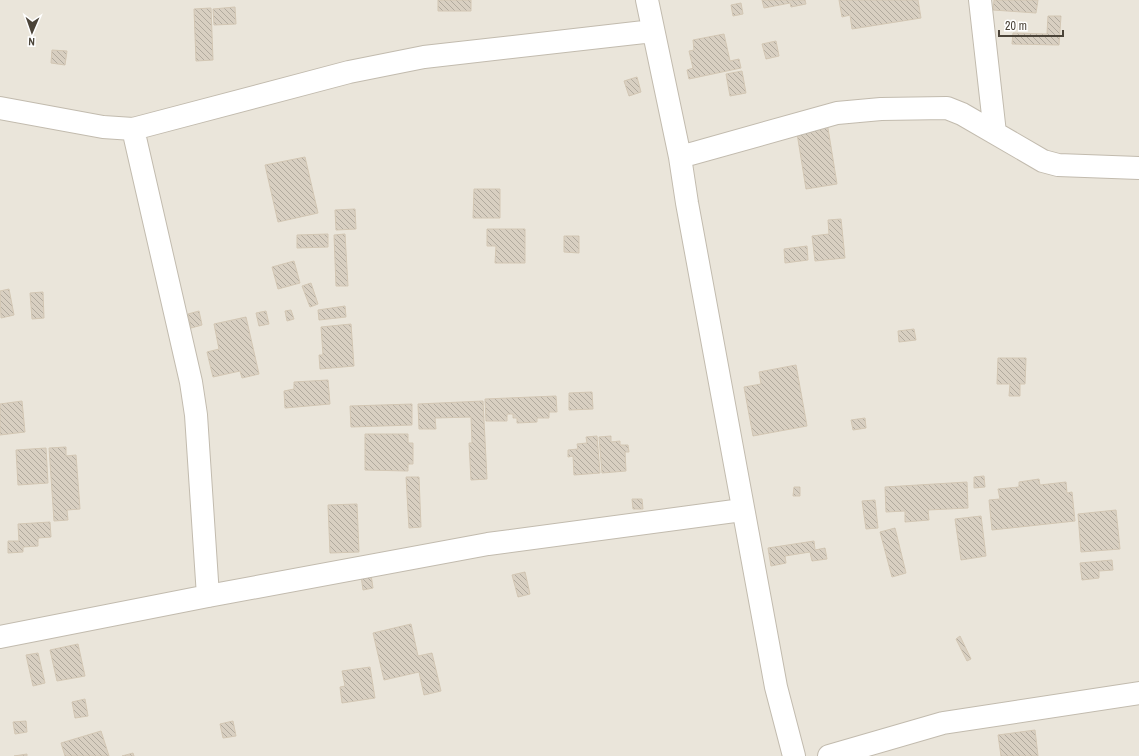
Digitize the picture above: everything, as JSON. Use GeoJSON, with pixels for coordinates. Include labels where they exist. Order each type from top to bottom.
{"type":"FeatureCollection","features":[{"type":"Feature","properties":{"kind":"street"},"geometry":{"type":"LineString","coordinates":[[647,0],[680,157],[742,510],[776,687],[794,756]]}},
{"type":"Feature","properties":{"kind":"street"},"geometry":{"type":"LineString","coordinates":[[980,0],[996,133]]}},
{"type":"Feature","properties":{"kind":"street"},"geometry":{"type":"LineString","coordinates":[[0,108],[103,127],[133,129],[349,72],[424,57],[653,31]]}},
{"type":"Feature","properties":{"kind":"street"},"geometry":{"type":"LineString","coordinates":[[680,157],[837,113],[881,109],[947,108],[962,114],[1043,161],[1058,165],[1139,168]]}},
{"type":"Feature","properties":{"kind":"street"},"geometry":{"type":"LineString","coordinates":[[133,129],[192,382],[196,414],[208,596]]}},
{"type":"Feature","properties":{"kind":"street"},"geometry":{"type":"LineString","coordinates":[[0,637],[208,596],[488,544],[742,510]]}},
{"type":"Feature","properties":{"kind":"street"},"geometry":{"type":"LineString","coordinates":[[829,756],[943,723],[1139,693]]}},
{"type":"Feature","properties":{"kind":"shaded area"},"geometry":{"type":"Polygon","coordinates":[[[0,0],[1139,0],[1139,756],[0,756],[0,0]]]}},
{"type":"Feature","properties":{"kind":"building"},"geometry":{"type":"Polygon","coordinates":[[[438,0],[471,0],[471,11],[438,11],[438,0]]]}},
{"type":"Feature","properties":{"kind":"building"},"geometry":{"type":"Polygon","coordinates":[[[762,0],[805,0],[806,4],[791,7],[790,3],[764,8],[762,0]]]}},
{"type":"Feature","properties":{"kind":"building"},"geometry":{"type":"Polygon","coordinates":[[[839,0],[918,0],[921,18],[852,29],[850,15],[842,17],[839,0]]]}},
{"type":"Feature","properties":{"kind":"building"},"geometry":{"type":"Polygon","coordinates":[[[994,0],[1038,0],[1036,13],[993,10],[994,0]]]}},
{"type":"Feature","properties":{"kind":"building"},"geometry":{"type":"Polygon","coordinates":[[[741,3],[743,14],[733,16],[731,5],[741,3]]]}},
{"type":"Feature","properties":{"kind":"building"},"geometry":{"type":"Polygon","coordinates":[[[235,7],[236,24],[214,25],[213,9],[235,7]]]}},
{"type":"Feature","properties":{"kind":"building"},"geometry":{"type":"Polygon","coordinates":[[[211,8],[213,60],[196,61],[194,9],[211,8]]]}},
{"type":"Feature","properties":{"kind":"building"},"geometry":{"type":"Polygon","coordinates":[[[1048,16],[1061,16],[1059,45],[1012,44],[1013,33],[1047,34],[1048,16]]]}},
{"type":"Feature","properties":{"kind":"building"},"geometry":{"type":"Polygon","coordinates":[[[724,34],[730,61],[739,59],[741,68],[689,79],[687,70],[693,68],[689,51],[694,50],[693,40],[724,34]]]}},
{"type":"Feature","properties":{"kind":"building"},"geometry":{"type":"Polygon","coordinates":[[[776,41],[779,56],[766,59],[762,44],[776,41]]]}},
{"type":"Feature","properties":{"kind":"building"},"geometry":{"type":"Polygon","coordinates":[[[52,50],[67,51],[65,65],[51,63],[52,50]]]}},
{"type":"Feature","properties":{"kind":"building"},"geometry":{"type":"Polygon","coordinates":[[[742,71],[746,93],[730,96],[726,74],[742,71]]]}},
{"type":"Feature","properties":{"kind":"building"},"geometry":{"type":"Polygon","coordinates":[[[637,77],[641,92],[629,96],[624,81],[637,77]]]}},
{"type":"Feature","properties":{"kind":"building"},"geometry":{"type":"Polygon","coordinates":[[[827,122],[837,184],[806,189],[796,127],[827,122]]]}},
{"type":"Feature","properties":{"kind":"building"},"geometry":{"type":"Polygon","coordinates":[[[305,157],[318,213],[278,222],[265,165],[305,157]]]}},
{"type":"Feature","properties":{"kind":"building"},"geometry":{"type":"Polygon","coordinates":[[[474,189],[500,189],[500,218],[473,218],[474,189]]]}},
{"type":"Feature","properties":{"kind":"building"},"geometry":{"type":"Polygon","coordinates":[[[355,209],[356,229],[336,230],[335,210],[355,209]]]}},
{"type":"Feature","properties":{"kind":"building"},"geometry":{"type":"Polygon","coordinates":[[[841,219],[845,258],[815,261],[812,236],[829,234],[828,220],[841,219]]]}},
{"type":"Feature","properties":{"kind":"building"},"geometry":{"type":"Polygon","coordinates":[[[487,229],[525,229],[525,263],[495,263],[496,246],[487,246],[487,229]]]}},
{"type":"Feature","properties":{"kind":"building"},"geometry":{"type":"Polygon","coordinates":[[[328,234],[328,247],[297,248],[297,235],[328,234]]]}},
{"type":"Feature","properties":{"kind":"building"},"geometry":{"type":"Polygon","coordinates":[[[345,234],[348,286],[336,286],[334,235],[345,234]]]}},
{"type":"Feature","properties":{"kind":"building"},"geometry":{"type":"Polygon","coordinates":[[[564,236],[579,236],[579,253],[564,252],[564,236]]]}},
{"type":"Feature","properties":{"kind":"building"},"geometry":{"type":"Polygon","coordinates":[[[807,246],[808,260],[785,263],[784,249],[807,246]]]}},
{"type":"Feature","properties":{"kind":"building"},"geometry":{"type":"Polygon","coordinates":[[[294,261],[300,283],[278,289],[272,267],[294,261]]]}},
{"type":"Feature","properties":{"kind":"building"},"geometry":{"type":"Polygon","coordinates":[[[311,283],[318,304],[310,307],[302,286],[311,283]]]}},
{"type":"Feature","properties":{"kind":"building"},"geometry":{"type":"Polygon","coordinates":[[[9,289],[14,315],[1,318],[0,291],[9,289]]]}},
{"type":"Feature","properties":{"kind":"building"},"geometry":{"type":"Polygon","coordinates":[[[43,292],[44,318],[32,319],[30,293],[43,292]]]}},
{"type":"Feature","properties":{"kind":"building"},"geometry":{"type":"Polygon","coordinates":[[[345,306],[346,317],[319,320],[318,310],[345,306]]]}},
{"type":"Feature","properties":{"kind":"building"},"geometry":{"type":"Polygon","coordinates":[[[291,310],[294,319],[287,321],[285,311],[291,310]]]}},
{"type":"Feature","properties":{"kind":"building"},"geometry":{"type":"Polygon","coordinates":[[[199,311],[202,325],[191,328],[188,314],[199,311]]]}},
{"type":"Feature","properties":{"kind":"building"},"geometry":{"type":"Polygon","coordinates":[[[266,311],[269,324],[259,326],[256,313],[266,311]]]}},
{"type":"Feature","properties":{"kind":"building"},"geometry":{"type":"Polygon","coordinates":[[[246,317],[259,374],[242,378],[240,371],[213,377],[207,352],[219,349],[214,324],[246,317]]]}},
{"type":"Feature","properties":{"kind":"building"},"geometry":{"type":"Polygon","coordinates":[[[351,324],[354,366],[320,369],[319,355],[323,355],[321,327],[351,324]]]}},
{"type":"Feature","properties":{"kind":"building"},"geometry":{"type":"Polygon","coordinates":[[[914,329],[916,340],[899,342],[898,331],[914,329]]]}},
{"type":"Feature","properties":{"kind":"building"},"geometry":{"type":"Polygon","coordinates":[[[998,358],[1026,358],[1025,384],[1020,384],[1020,396],[1009,396],[1010,384],[997,384],[998,358]]]}},
{"type":"Feature","properties":{"kind":"building"},"geometry":{"type":"Polygon","coordinates":[[[796,365],[807,426],[753,436],[744,387],[761,384],[759,372],[796,365]]]}},
{"type":"Feature","properties":{"kind":"building"},"geometry":{"type":"Polygon","coordinates":[[[328,380],[330,404],[285,408],[284,391],[294,389],[294,382],[328,380]]]}},
{"type":"Feature","properties":{"kind":"building"},"geometry":{"type":"Polygon","coordinates":[[[592,392],[593,409],[569,410],[569,393],[592,392]]]}},
{"type":"Feature","properties":{"kind":"building"},"geometry":{"type":"Polygon","coordinates":[[[556,396],[557,412],[549,412],[549,418],[537,418],[537,422],[517,423],[517,418],[513,418],[513,414],[507,414],[507,421],[486,421],[485,399],[556,396]]]}},
{"type":"Feature","properties":{"kind":"building"},"geometry":{"type":"Polygon","coordinates":[[[22,401],[25,432],[0,435],[0,404],[22,401]]]}},
{"type":"Feature","properties":{"kind":"building"},"geometry":{"type":"Polygon","coordinates":[[[483,401],[487,479],[471,480],[469,443],[472,443],[471,417],[435,418],[436,429],[419,429],[418,404],[483,401]]]}},
{"type":"Feature","properties":{"kind":"building"},"geometry":{"type":"Polygon","coordinates":[[[412,404],[412,425],[351,427],[350,406],[412,404]]]}},
{"type":"Feature","properties":{"kind":"building"},"geometry":{"type":"Polygon","coordinates":[[[865,418],[866,428],[853,430],[851,420],[865,418]]]}},
{"type":"Feature","properties":{"kind":"building"},"geometry":{"type":"Polygon","coordinates":[[[365,434],[408,434],[408,443],[413,443],[413,464],[408,464],[408,471],[365,470],[365,434]]]}},
{"type":"Feature","properties":{"kind":"building"},"geometry":{"type":"Polygon","coordinates":[[[597,436],[600,473],[574,475],[573,456],[568,457],[568,450],[578,449],[577,444],[587,443],[586,437],[597,436]]]}},
{"type":"Feature","properties":{"kind":"building"},"geometry":{"type":"Polygon","coordinates":[[[611,436],[611,442],[620,441],[620,445],[628,445],[629,452],[625,452],[626,471],[602,473],[599,437],[611,436]]]}},
{"type":"Feature","properties":{"kind":"building"},"geometry":{"type":"Polygon","coordinates":[[[66,447],[66,456],[76,455],[80,509],[67,510],[68,520],[54,521],[49,448],[66,447]]]}},
{"type":"Feature","properties":{"kind":"building"},"geometry":{"type":"Polygon","coordinates":[[[46,448],[48,483],[18,485],[16,450],[46,448]]]}},
{"type":"Feature","properties":{"kind":"building"},"geometry":{"type":"Polygon","coordinates":[[[984,476],[985,487],[974,488],[974,477],[984,476]]]}},
{"type":"Feature","properties":{"kind":"building"},"geometry":{"type":"Polygon","coordinates":[[[406,477],[419,477],[421,527],[409,528],[406,477]]]}},
{"type":"Feature","properties":{"kind":"building"},"geometry":{"type":"Polygon","coordinates":[[[1039,479],[1040,485],[1066,482],[1067,493],[1072,492],[1075,521],[992,530],[989,500],[1000,499],[998,489],[1019,487],[1019,482],[1039,479]]]}},
{"type":"Feature","properties":{"kind":"building"},"geometry":{"type":"Polygon","coordinates":[[[967,482],[968,508],[928,510],[929,520],[905,522],[905,511],[886,512],[885,487],[967,482]]]}},
{"type":"Feature","properties":{"kind":"building"},"geometry":{"type":"Polygon","coordinates":[[[794,487],[800,487],[800,496],[793,496],[794,487]]]}},
{"type":"Feature","properties":{"kind":"building"},"geometry":{"type":"Polygon","coordinates":[[[632,499],[642,499],[643,509],[633,509],[632,499]]]}},
{"type":"Feature","properties":{"kind":"building"},"geometry":{"type":"Polygon","coordinates":[[[875,500],[878,528],[866,529],[862,501],[875,500]]]}},
{"type":"Feature","properties":{"kind":"building"},"geometry":{"type":"Polygon","coordinates":[[[357,504],[359,552],[330,553],[328,505],[357,504]]]}},
{"type":"Feature","properties":{"kind":"building"},"geometry":{"type":"Polygon","coordinates":[[[1116,510],[1120,549],[1081,552],[1078,514],[1116,510]]]}},
{"type":"Feature","properties":{"kind":"building"},"geometry":{"type":"Polygon","coordinates":[[[981,516],[986,556],[961,560],[955,519],[981,516]]]}},
{"type":"Feature","properties":{"kind":"building"},"geometry":{"type":"Polygon","coordinates":[[[50,522],[51,537],[38,538],[38,546],[23,547],[23,552],[8,553],[8,541],[19,541],[18,524],[50,522]]]}},
{"type":"Feature","properties":{"kind":"building"},"geometry":{"type":"Polygon","coordinates":[[[895,528],[906,573],[892,577],[880,532],[895,528]]]}},
{"type":"Feature","properties":{"kind":"building"},"geometry":{"type":"Polygon","coordinates":[[[814,541],[815,550],[825,548],[827,559],[812,561],[810,552],[785,556],[786,563],[771,566],[768,548],[814,541]]]}},
{"type":"Feature","properties":{"kind":"building"},"geometry":{"type":"Polygon","coordinates":[[[1112,560],[1113,570],[1099,571],[1099,578],[1082,580],[1080,563],[1112,560]]]}},
{"type":"Feature","properties":{"kind":"building"},"geometry":{"type":"Polygon","coordinates":[[[525,572],[530,594],[518,597],[512,575],[525,572]]]}},
{"type":"Feature","properties":{"kind":"building"},"geometry":{"type":"Polygon","coordinates":[[[371,575],[373,588],[363,590],[361,576],[371,575]]]}},
{"type":"Feature","properties":{"kind":"building"},"geometry":{"type":"Polygon","coordinates":[[[411,624],[418,656],[432,653],[441,691],[424,695],[419,672],[384,680],[373,633],[411,624]]]}},
{"type":"Feature","properties":{"kind":"building"},"geometry":{"type":"Polygon","coordinates":[[[960,636],[971,659],[967,661],[956,639],[960,636]]]}},
{"type":"Feature","properties":{"kind":"building"},"geometry":{"type":"Polygon","coordinates":[[[78,644],[85,676],[57,681],[50,650],[78,644]]]}},
{"type":"Feature","properties":{"kind":"building"},"geometry":{"type":"Polygon","coordinates":[[[38,653],[45,683],[33,686],[26,655],[38,653]]]}},
{"type":"Feature","properties":{"kind":"building"},"geometry":{"type":"Polygon","coordinates":[[[370,667],[375,698],[342,703],[340,687],[345,686],[342,671],[370,667]]]}},
{"type":"Feature","properties":{"kind":"building"},"geometry":{"type":"Polygon","coordinates":[[[85,699],[88,716],[75,718],[72,702],[85,699]]]}},
{"type":"Feature","properties":{"kind":"building"},"geometry":{"type":"Polygon","coordinates":[[[26,721],[27,732],[15,734],[13,722],[26,721]]]}},
{"type":"Feature","properties":{"kind":"building"},"geometry":{"type":"Polygon","coordinates":[[[233,721],[236,736],[223,738],[220,724],[233,721]]]}},
{"type":"Feature","properties":{"kind":"building"},"geometry":{"type":"Polygon","coordinates":[[[1035,730],[1038,756],[1001,756],[998,735],[1035,730]]]}},
{"type":"Feature","properties":{"kind":"building"},"geometry":{"type":"Polygon","coordinates":[[[101,731],[109,756],[65,756],[61,743],[101,731]]]}},
{"type":"Feature","properties":{"kind":"building"},"geometry":{"type":"Polygon","coordinates":[[[133,753],[134,756],[122,756],[133,753]]]}},
{"type":"Feature","properties":{"kind":"building"},"geometry":{"type":"Polygon","coordinates":[[[27,754],[27,756],[14,756],[27,754]]]}}]}
